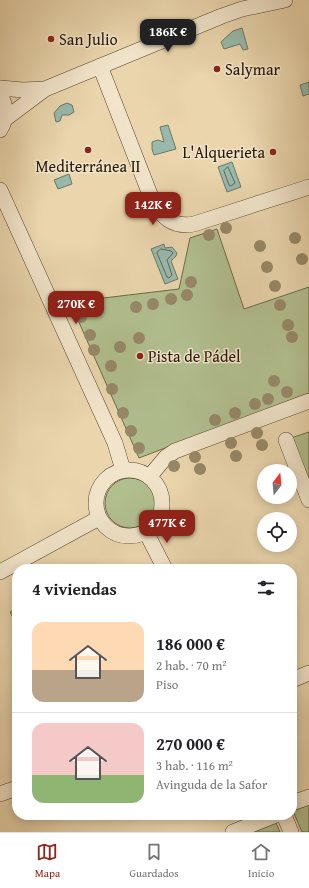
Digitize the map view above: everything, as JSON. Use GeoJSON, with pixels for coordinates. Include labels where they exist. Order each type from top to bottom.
{"type":"FeatureCollection","features":[{"type":"Feature","properties":{"kind":"street"},"geometry":{"type":"LineString","coordinates":[[2,128],[45,89],[100,66],[229,6],[285,0]]}},
{"type":"Feature","properties":{"kind":"street"},"geometry":{"type":"LineString","coordinates":[[100,66],[151,198],[162,216],[170,222],[187,225],[194,224],[309,187]]}},
{"type":"Feature","properties":{"kind":"street"},"geometry":{"type":"LineString","coordinates":[[0,88],[22,90],[45,89]]}},
{"type":"Feature","properties":{"kind":"street"},"geometry":{"type":"LineString","coordinates":[[0,95],[6,110],[2,128]]}},
{"type":"Feature","properties":{"kind":"street"},"geometry":{"type":"LineString","coordinates":[[0,190],[7,222],[115,443],[123,470]]}},
{"type":"Feature","properties":{"kind":"street"},"geometry":{"type":"LineString","coordinates":[[150,477],[166,457],[175,451],[309,401]]}},
{"type":"Feature","properties":{"kind":"street"},"geometry":{"type":"LineString","coordinates":[[286,440],[309,500]]}},
{"type":"Feature","properties":{"kind":"street"},"geometry":{"type":"LineString","coordinates":[[123,470],[141,472],[150,477],[159,490],[162,499],[162,508],[156,522],[146,532],[137,535],[119,535],[111,531],[99,518],[95,501],[101,484],[107,478],[123,470]]}},
{"type":"Feature","properties":{"kind":"street"},"geometry":{"type":"LineString","coordinates":[[15,564],[99,518]]}},
{"type":"Feature","properties":{"kind":"street"},"geometry":{"type":"LineString","coordinates":[[146,532],[162,564]]}},
{"type":"Feature","properties":{"kind":"street"},"geometry":{"type":"LineString","coordinates":[[0,572],[12,565]]}},
{"type":"Feature","properties":{"kind":"street"},"geometry":{"type":"LineString","coordinates":[[297,678],[309,673]]}},
{"type":"Feature","properties":{"kind":"street"},"geometry":{"type":"LineString","coordinates":[[0,794],[12,790]]}},
{"type":"Feature","properties":{"kind":"street"},"geometry":{"type":"LineString","coordinates":[[297,801],[309,796]]}},
{"type":"Feature","properties":{"kind":"street"},"geometry":{"type":"LineString","coordinates":[[233,832],[263,820]]}},
{"type":"Feature","properties":{"kind":"street"},"geometry":{"type":"LineString","coordinates":[[286,820],[291,832]]}},
{"type":"Feature","properties":{"kind":"green space"},"geometry":{"type":"Polygon","coordinates":[[[217,229],[244,309],[309,287],[309,393],[139,458],[70,302],[179,289],[190,238],[217,229]]]}},
{"type":"Feature","properties":{"kind":"green space"},"geometry":{"type":"Polygon","coordinates":[[[309,432],[309,486],[291,438],[309,432]]]}},
{"type":"Feature","properties":{"kind":"green space"},"geometry":{"type":"Polygon","coordinates":[[[125,478],[135,478],[148,485],[155,498],[155,508],[148,521],[135,528],[125,528],[116,524],[109,517],[105,508],[105,498],[109,489],[116,482],[125,478]]]}},
{"type":"Feature","properties":{"kind":"green space"},"geometry":{"type":"Polygon","coordinates":[[[309,805],[309,832],[302,832],[297,820],[297,810],[309,805]]]}},
{"type":"Feature","properties":{"kind":"green space"},"geometry":{"type":"Polygon","coordinates":[[[276,823],[280,832],[254,832],[276,823]]]}},
{"type":"Feature","properties":{"kind":"water"},"geometry":{"type":"Polygon","coordinates":[[[242,28],[248,49],[243,50],[240,44],[224,49],[221,42],[233,31],[242,28]]]}},
{"type":"Feature","properties":{"kind":"water"},"geometry":{"type":"Polygon","coordinates":[[[309,82],[309,94],[303,96],[300,85],[309,82]]]}},
{"type":"Feature","properties":{"kind":"water"},"geometry":{"type":"Polygon","coordinates":[[[67,103],[72,105],[74,112],[69,115],[62,115],[60,121],[56,122],[54,113],[60,106],[67,103]]]}},
{"type":"Feature","properties":{"kind":"water"},"geometry":{"type":"Polygon","coordinates":[[[168,125],[176,149],[154,155],[152,142],[158,140],[164,142],[160,127],[168,125]]]}},
{"type":"Feature","properties":{"kind":"water"},"geometry":{"type":"Polygon","coordinates":[[[232,162],[241,187],[227,192],[218,167],[232,162]]]}},
{"type":"Feature","properties":{"kind":"water"},"geometry":{"type":"Polygon","coordinates":[[[69,174],[72,184],[58,189],[54,180],[69,174]]]}},
{"type":"Feature","properties":{"kind":"water"},"geometry":{"type":"Polygon","coordinates":[[[164,244],[165,248],[172,247],[177,253],[171,261],[178,279],[165,284],[151,249],[164,244]]]}},
{"type":"Feature","properties":{"kind":"place","name":"San Julio"},"geometry":{"type":"Point","coordinates":[51,39]}},
{"type":"Feature","properties":{"kind":"place","name":"Salymar"},"geometry":{"type":"Point","coordinates":[217,69]}},
{"type":"Feature","properties":{"kind":"place","name":"Mediterránea II"},"geometry":{"type":"Point","coordinates":[88,150]}},
{"type":"Feature","properties":{"kind":"place","name":"L'Alquerieta"},"geometry":{"type":"Point","coordinates":[273,152]}},
{"type":"Feature","properties":{"kind":"place","name":"Pista de Pádel"},"geometry":{"type":"Point","coordinates":[140,356]}}]}
